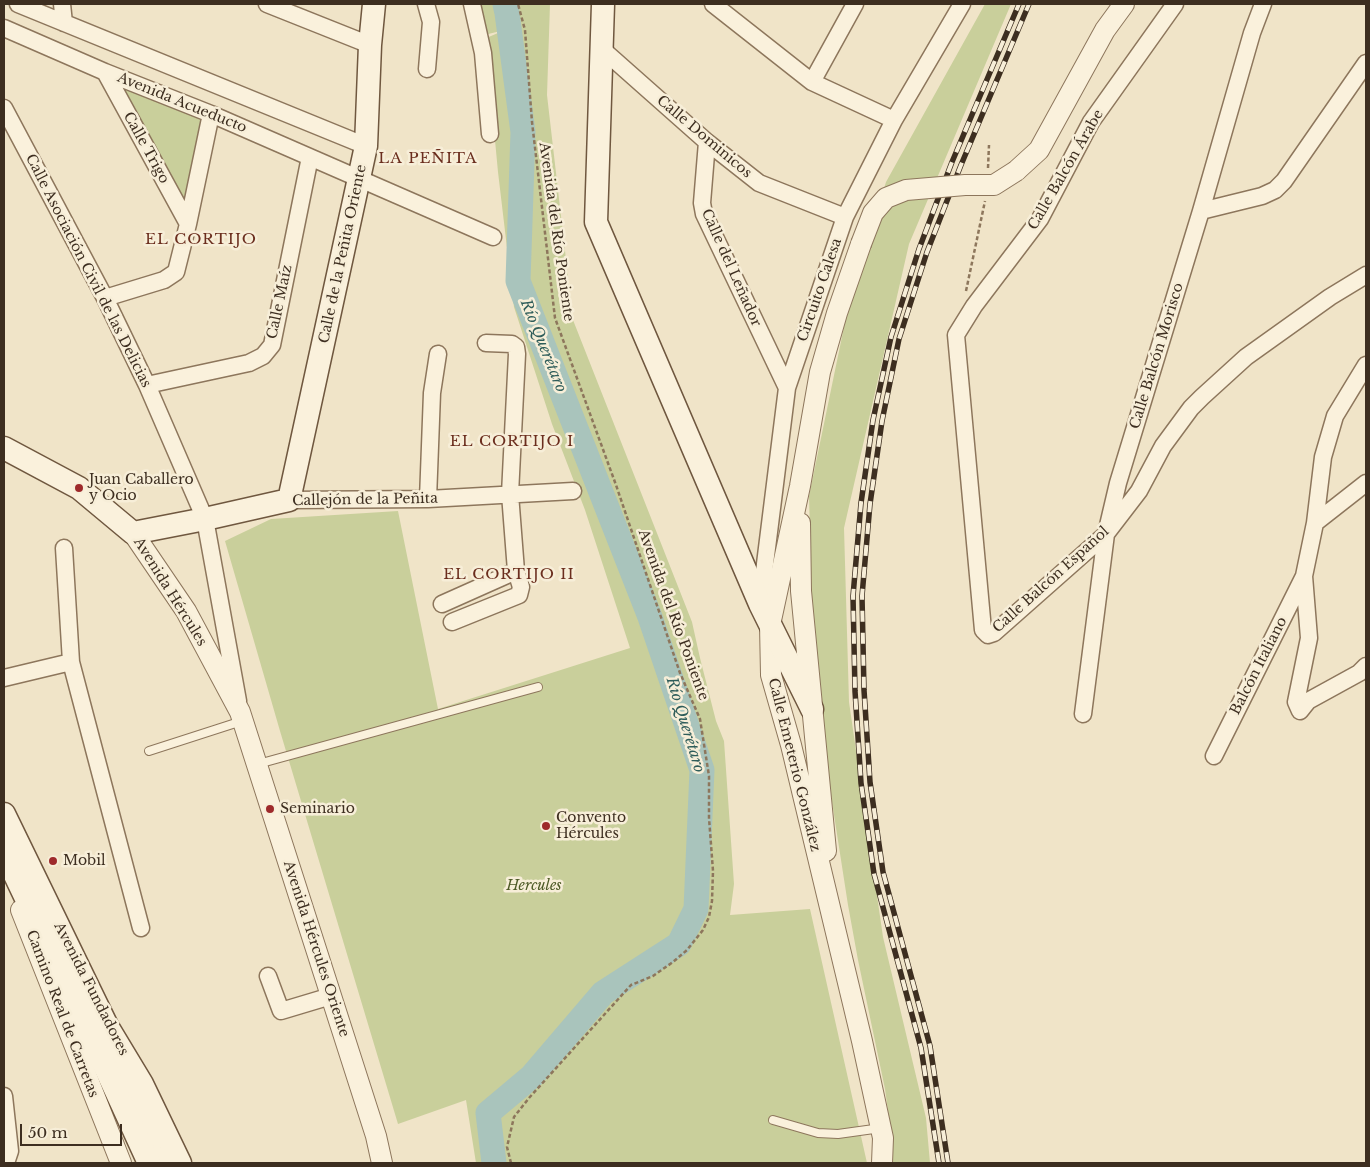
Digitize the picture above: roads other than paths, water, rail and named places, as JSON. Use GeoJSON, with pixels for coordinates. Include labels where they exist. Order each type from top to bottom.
{"type":"FeatureCollection","features":[{"type":"Feature","properties":{"kind":"main road","name":"Calle de la Peñita Oriente"},"geometry":{"type":"LineString","coordinates":[[289,500],[366,146],[370,45],[374,4]]}},
{"type":"Feature","properties":{"kind":"main road"},"geometry":{"type":"LineString","coordinates":[[603,4],[596,222],[760,604],[812,709]]}},
{"type":"Feature","properties":{"kind":"main road","name":"Avenida Hércules"},"geometry":{"type":"LineString","coordinates":[[4,448],[78,488],[133,533]]}},
{"type":"Feature","properties":{"kind":"main road","name":"Callejón de la Peñita"},"geometry":{"type":"LineString","coordinates":[[133,533],[289,500]]}},
{"type":"Feature","properties":{"kind":"main road","name":"Avenida Fundadores"},"geometry":{"type":"LineString","coordinates":[[4,814],[107,1026],[142,1084],[180,1163]]}},
{"type":"Feature","properties":{"kind":"main road","name":"Avenida Fundadores"},"geometry":{"type":"LineString","coordinates":[[4,852],[149,1163]]}},
{"type":"Feature","properties":{"kind":"street"},"geometry":{"type":"LineString","coordinates":[[18,4],[366,146]]}},
{"type":"Feature","properties":{"kind":"street"},"geometry":{"type":"LineString","coordinates":[[62,4],[64,23]]}},
{"type":"Feature","properties":{"kind":"street"},"geometry":{"type":"LineString","coordinates":[[268,4],[370,45]]}},
{"type":"Feature","properties":{"kind":"street"},"geometry":{"type":"LineString","coordinates":[[426,4],[432,22],[428,69]]}},
{"type":"Feature","properties":{"kind":"street"},"geometry":{"type":"LineString","coordinates":[[472,4],[483,53],[490,134]]}},
{"type":"Feature","properties":{"kind":"street"},"geometry":{"type":"LineString","coordinates":[[714,4],[812,82],[894,120]]}},
{"type":"Feature","properties":{"kind":"street"},"geometry":{"type":"LineString","coordinates":[[812,82],[856,4]]}},
{"type":"Feature","properties":{"kind":"street","name":"Circuito Calesa"},"geometry":{"type":"LineString","coordinates":[[760,604],[787,388],[845,217],[894,120],[962,4]]}},
{"type":"Feature","properties":{"kind":"street","name":"Calle Emeterio González"},"geometry":{"type":"LineString","coordinates":[[882,1163],[883,1138],[881,1128],[791,745],[771,675],[770,625],[800,486],[820,372],[837,313],[873,213],[886,198],[906,190],[965,185],[994,185],[1016,171],[1039,150],[1105,30],[1124,4]]}},
{"type":"Feature","properties":{"kind":"street","name":"Calle Balcón Árabe"},"geometry":{"type":"LineString","coordinates":[[988,635],[983,630],[956,335],[974,306],[1040,219],[1091,122],[1175,4]]}},
{"type":"Feature","properties":{"kind":"street","name":"Calle Balcón Morisco"},"geometry":{"type":"LineString","coordinates":[[1083,714],[1106,534],[1118,483],[1202,211],[1234,94],[1263,4]]}},
{"type":"Feature","properties":{"kind":"street","name":"Avenida Acueducto"},"geometry":{"type":"LineString","coordinates":[[4,28],[105,72],[211,114],[493,236]]}},
{"type":"Feature","properties":{"kind":"street","name":"Calle Dominicos"},"geometry":{"type":"LineString","coordinates":[[602,49],[706,142],[759,182],[845,217]]}},
{"type":"Feature","properties":{"kind":"street"},"geometry":{"type":"LineString","coordinates":[[1202,211],[1262,196],[1275,190],[1284,181],[1366,63]]}},
{"type":"Feature","properties":{"kind":"street","name":"Calle Trigo"},"geometry":{"type":"LineString","coordinates":[[105,72],[188,224]]}},
{"type":"Feature","properties":{"kind":"street","name":"Calle Asociación Civil de las Delicias"},"geometry":{"type":"LineString","coordinates":[[4,108],[105,298],[147,385],[204,519],[243,723]]}},
{"type":"Feature","properties":{"kind":"street"},"geometry":{"type":"LineString","coordinates":[[105,298],[164,280],[176,272],[211,114]]}},
{"type":"Feature","properties":{"kind":"street","name":"Calle del Leñador"},"geometry":{"type":"LineString","coordinates":[[706,142],[702,203],[704,214],[787,388]]}},
{"type":"Feature","properties":{"kind":"street","name":"Calle Maíz"},"geometry":{"type":"LineString","coordinates":[[147,385],[249,363],[264,356],[272,345],[310,157]]}},
{"type":"Feature","properties":{"kind":"street","name":"Calle Balcón Español"},"geometry":{"type":"LineString","coordinates":[[988,635],[994,633],[1106,534],[1139,491],[1164,446],[1191,408],[1246,357],[1330,297],[1366,275]]}},
{"type":"Feature","properties":{"kind":"street"},"geometry":{"type":"LineString","coordinates":[[452,622],[519,595],[521,587],[516,571],[510,494],[516,347],[512,344],[486,343]]}},
{"type":"Feature","properties":{"kind":"street"},"geometry":{"type":"LineString","coordinates":[[428,499],[432,393],[438,354]]}},
{"type":"Feature","properties":{"kind":"street"},"geometry":{"type":"LineString","coordinates":[[1366,365],[1335,416],[1323,458],[1315,523],[1304,576],[1310,638],[1296,702],[1300,711],[1308,701],[1359,673],[1366,666]]}},
{"type":"Feature","properties":{"kind":"street"},"geometry":{"type":"LineString","coordinates":[[1315,523],[1366,483]]}},
{"type":"Feature","properties":{"kind":"street","name":"Calle Emeterio González"},"geometry":{"type":"LineString","coordinates":[[800,486],[801,591],[834,926]]}},
{"type":"Feature","properties":{"kind":"street","name":"Callejón de la Peñita"},"geometry":{"type":"LineString","coordinates":[[289,500],[428,499],[573,491]]}},
{"type":"Feature","properties":{"kind":"street","name":"Avenida Hércules"},"geometry":{"type":"LineString","coordinates":[[133,533],[186,611],[243,723]]}},
{"type":"Feature","properties":{"kind":"street"},"geometry":{"type":"LineString","coordinates":[[64,548],[71,662],[141,928]]}},
{"type":"Feature","properties":{"kind":"street"},"geometry":{"type":"LineString","coordinates":[[442,604],[516,571]]}},
{"type":"Feature","properties":{"kind":"street","name":"Balcón Italiano"},"geometry":{"type":"LineString","coordinates":[[1214,756],[1304,576]]}},
{"type":"Feature","properties":{"kind":"street"},"geometry":{"type":"LineString","coordinates":[[4,678],[71,662]]}},
{"type":"Feature","properties":{"kind":"street","name":"Avenida Hércules Oriente"},"geometry":{"type":"LineString","coordinates":[[243,723],[376,1136],[382,1163]]}},
{"type":"Feature","properties":{"kind":"street"},"geometry":{"type":"LineString","coordinates":[[791,745],[802,751],[816,743]]}},
{"type":"Feature","properties":{"kind":"street","name":"Camino Real de Carretas"},"geometry":{"type":"LineString","coordinates":[[4,864],[121,1163]]}},
{"type":"Feature","properties":{"kind":"street"},"geometry":{"type":"LineString","coordinates":[[268,976],[281,1011],[331,996]]}},
{"type":"Feature","properties":{"kind":"street"},"geometry":{"type":"LineString","coordinates":[[107,1026],[130,1088],[166,1163]]}},
{"type":"Feature","properties":{"kind":"street"},"geometry":{"type":"LineString","coordinates":[[4,1096],[10,1151],[6,1163]]}},
{"type":"Feature","properties":{"kind":"lane"},"geometry":{"type":"LineString","coordinates":[[256,764],[538,687]]}},
{"type":"Feature","properties":{"kind":"lane"},"geometry":{"type":"LineString","coordinates":[[148,751],[243,723]]}},
{"type":"Feature","properties":{"kind":"lane"},"geometry":{"type":"LineString","coordinates":[[773,1120],[818,1132],[838,1134],[881,1128]]}},
{"type":"Feature","properties":{"kind":"waterway","name":"Río Querétaro"},"geometry":{"type":"LineString","coordinates":[[494,1163],[488,1113],[532,1076],[603,993],[679,944],[696,909],[702,770],[650,617],[518,281],[523,132],[505,4]]}},
{"type":"Feature","properties":{"kind":"railway"},"geometry":{"type":"LineString","coordinates":[[939,1163],[921,1048],[874,874],[861,783],[855,691],[853,596],[861,503],[873,420],[891,337],[919,249],[952,162],[1019,4]]}},
{"type":"Feature","properties":{"kind":"railway"},"geometry":{"type":"LineString","coordinates":[[948,1163],[930,1046],[883,872],[870,782],[864,690],[862,596],[870,504],[882,421],[899,339],[927,252],[961,165],[1029,4]]}},
{"type":"Feature","properties":{"kind":"place","name":"Juan Caballero y Ocio"},"geometry":{"type":"Point","coordinates":[79,488]}},
{"type":"Feature","properties":{"kind":"place","name":"Seminario"},"geometry":{"type":"Point","coordinates":[270,809]}},
{"type":"Feature","properties":{"kind":"place","name":"Convento Hércules"},"geometry":{"type":"Point","coordinates":[546,826]}},
{"type":"Feature","properties":{"kind":"place","name":"Mobil"},"geometry":{"type":"Point","coordinates":[53,861]}},
{"type":"Feature","properties":{"kind":"district","name":"LA PEÑITA"},"geometry":{"type":"Point","coordinates":[428,159]}},
{"type":"Feature","properties":{"kind":"district","name":"EL CORTIJO"},"geometry":{"type":"Point","coordinates":[201,240]}},
{"type":"Feature","properties":{"kind":"district","name":"EL CORTIJO I"},"geometry":{"type":"Point","coordinates":[512,442]}},
{"type":"Feature","properties":{"kind":"district","name":"EL CORTIJO II"},"geometry":{"type":"Point","coordinates":[509,575]}},
{"type":"Feature","properties":{"kind":"park label","name":"Hercules"},"geometry":{"type":"Point","coordinates":[534,886]}}]}
